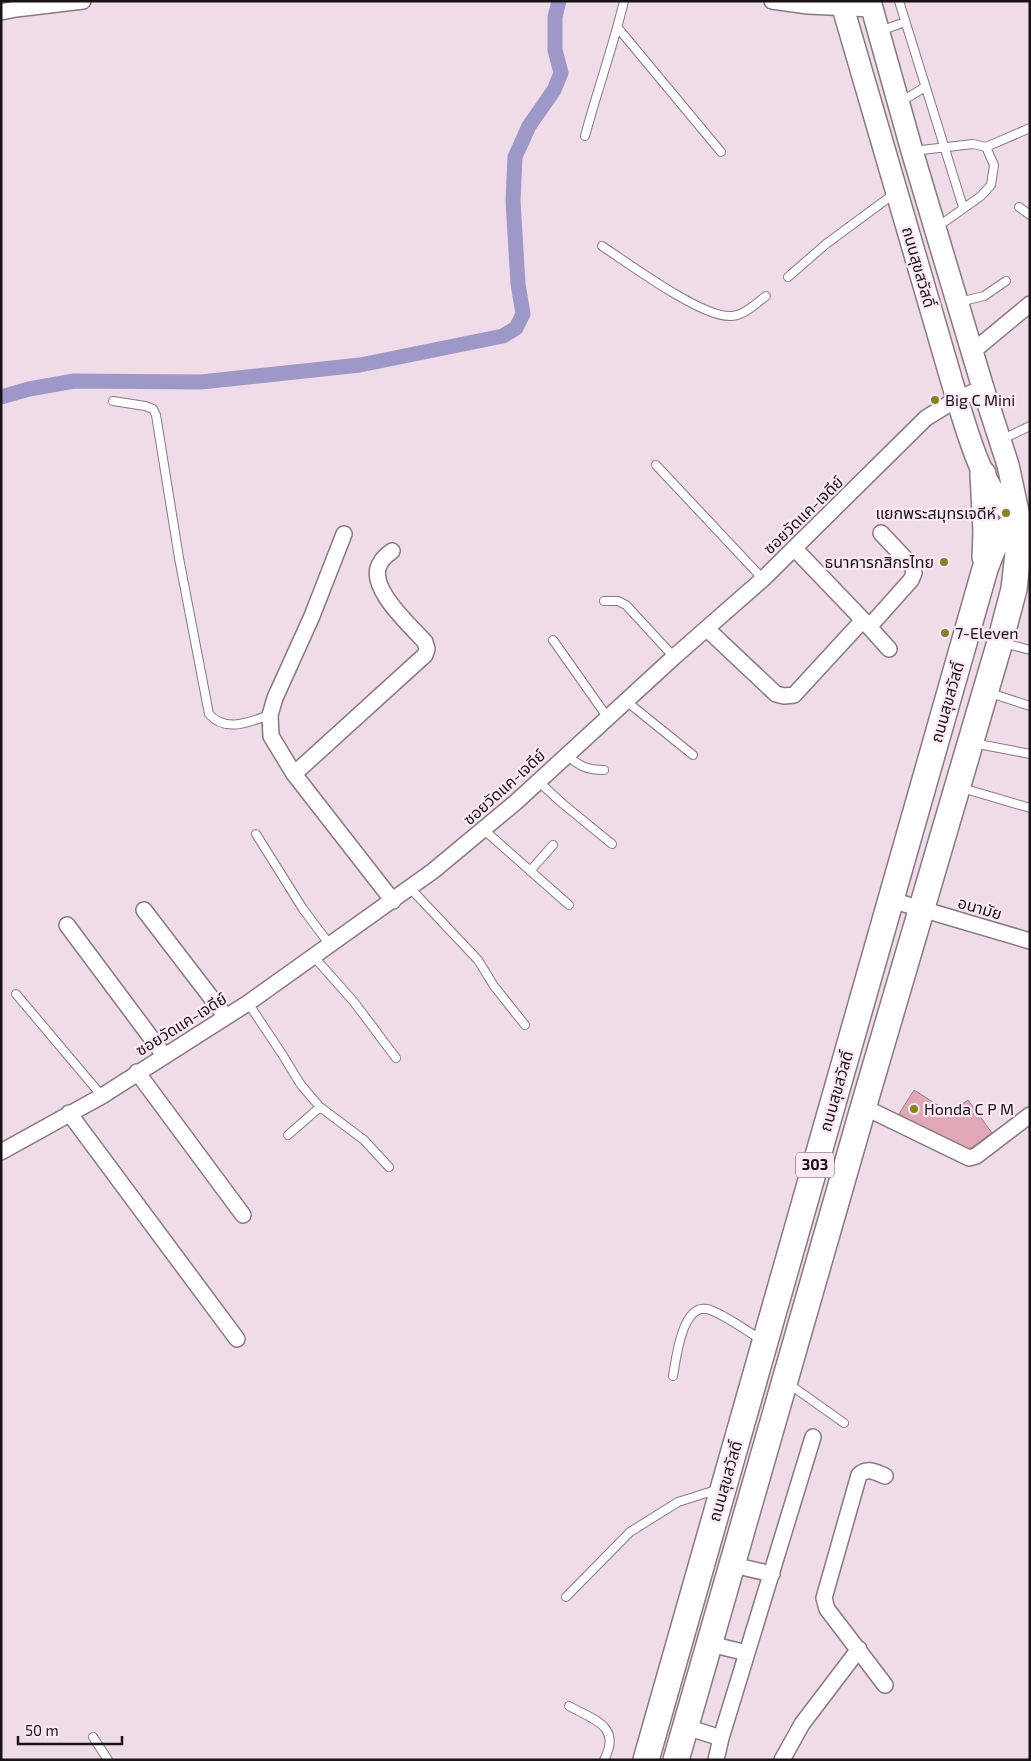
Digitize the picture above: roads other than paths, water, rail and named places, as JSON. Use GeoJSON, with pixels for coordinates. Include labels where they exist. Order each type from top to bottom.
{"type":"FeatureCollection","features":[{"type":"Feature","properties":{"kind":"main road","name":"ถนนสุขสวัสดิ์"},"geometry":{"type":"LineString","coordinates":[[842,5],[957,399],[983,474],[993,492],[1004,506],[1026,522]]}},
{"type":"Feature","properties":{"kind":"main road","name":"ถนนสุขสวัสดิ์"},"geometry":{"type":"LineString","coordinates":[[676,1760],[970,742],[1000,642],[1022,581],[1019,544],[1026,522],[957,303],[898,104],[871,5]]}},
{"type":"Feature","properties":{"kind":"main road"},"geometry":{"type":"LineString","coordinates":[[1008,465],[1030,486]]}},
{"type":"Feature","properties":{"kind":"main road"},"geometry":{"type":"LineString","coordinates":[[983,474],[986,532],[985,569]]}},
{"type":"Feature","properties":{"kind":"main road","name":"ถนนสุขสวัสดิ์"},"geometry":{"type":"LineString","coordinates":[[646,1760],[985,569],[1000,534],[1007,528],[1026,522]]}},
{"type":"Feature","properties":{"kind":"street"},"geometry":{"type":"LineString","coordinates":[[1,12],[83,1]]}},
{"type":"Feature","properties":{"kind":"street"},"geometry":{"type":"LineString","coordinates":[[772,1],[871,5]]}},
{"type":"Feature","properties":{"kind":"street"},"geometry":{"type":"LineString","coordinates":[[972,352],[1030,304]]}},
{"type":"Feature","properties":{"kind":"street","name":"ซอยวัดแค-เจดีย์"},"geometry":{"type":"LineString","coordinates":[[1,1152],[102,1096],[248,1003],[410,888],[483,830],[763,579],[926,418],[957,399],[983,388]]}},
{"type":"Feature","properties":{"kind":"street"},"geometry":{"type":"LineString","coordinates":[[707,629],[776,694],[784,696],[794,695],[911,580],[914,573],[912,566],[881,533]]}},
{"type":"Feature","properties":{"kind":"street"},"geometry":{"type":"LineString","coordinates":[[344,534],[312,616],[275,698],[270,715],[272,736],[294,774],[393,901]]}},
{"type":"Feature","properties":{"kind":"street"},"geometry":{"type":"LineString","coordinates":[[794,548],[889,649]]}},
{"type":"Feature","properties":{"kind":"street"},"geometry":{"type":"LineString","coordinates":[[294,774],[425,655],[427,649],[425,642],[384,596],[378,581],[377,570],[380,562],[392,551]]}},
{"type":"Feature","properties":{"kind":"street","name":"อนามัย"},"geometry":{"type":"LineString","coordinates":[[891,900],[1030,941]]}},
{"type":"Feature","properties":{"kind":"street"},"geometry":{"type":"LineString","coordinates":[[144,910],[226,1017]]}},
{"type":"Feature","properties":{"kind":"street"},"geometry":{"type":"LineString","coordinates":[[67,925],[164,1055]]}},
{"type":"Feature","properties":{"kind":"street"},"geometry":{"type":"LineString","coordinates":[[137,1072],[242,1215]]}},
{"type":"Feature","properties":{"kind":"street"},"geometry":{"type":"LineString","coordinates":[[864,1107],[968,1158],[976,1156],[1030,1115]]}},
{"type":"Feature","properties":{"kind":"street"},"geometry":{"type":"LineString","coordinates":[[70,1113],[237,1339]]}},
{"type":"Feature","properties":{"kind":"street"},"geometry":{"type":"LineString","coordinates":[[716,1760],[721,1738],[813,1437]]}},
{"type":"Feature","properties":{"kind":"street"},"geometry":{"type":"LineString","coordinates":[[885,1476],[868,1469],[859,1475],[824,1598],[827,1609],[885,1685]]}},
{"type":"Feature","properties":{"kind":"street"},"geometry":{"type":"LineString","coordinates":[[733,1565],[772,1574]]}},
{"type":"Feature","properties":{"kind":"street"},"geometry":{"type":"LineString","coordinates":[[710,1644],[747,1654]]}},
{"type":"Feature","properties":{"kind":"street"},"geometry":{"type":"LineString","coordinates":[[782,1760],[802,1724],[859,1649]]}},
{"type":"Feature","properties":{"kind":"street"},"geometry":{"type":"LineString","coordinates":[[686,1727],[721,1738]]}},
{"type":"Feature","properties":{"kind":"lane"},"geometry":{"type":"LineString","coordinates":[[584,136],[598,86],[618,28],[624,1]]}},
{"type":"Feature","properties":{"kind":"lane"},"geometry":{"type":"LineString","coordinates":[[899,1],[924,87],[963,207]]}},
{"type":"Feature","properties":{"kind":"lane"},"geometry":{"type":"LineString","coordinates":[[878,32],[905,22]]}},
{"type":"Feature","properties":{"kind":"lane"},"geometry":{"type":"LineString","coordinates":[[618,28],[721,152]]}},
{"type":"Feature","properties":{"kind":"lane"},"geometry":{"type":"LineString","coordinates":[[898,104],[924,87]]}},
{"type":"Feature","properties":{"kind":"lane"},"geometry":{"type":"LineString","coordinates":[[912,151],[973,144],[986,147],[1030,128]]}},
{"type":"Feature","properties":{"kind":"lane"},"geometry":{"type":"LineString","coordinates":[[935,229],[963,207],[981,196],[991,185],[994,165],[986,147]]}},
{"type":"Feature","properties":{"kind":"lane"},"geometry":{"type":"LineString","coordinates":[[788,276],[826,244],[897,191]]}},
{"type":"Feature","properties":{"kind":"lane"},"geometry":{"type":"LineString","coordinates":[[1019,207],[1030,216]]}},
{"type":"Feature","properties":{"kind":"lane"},"geometry":{"type":"LineString","coordinates":[[602,246],[686,300],[710,312],[728,317],[742,314],[766,296]]}},
{"type":"Feature","properties":{"kind":"lane"},"geometry":{"type":"LineString","coordinates":[[957,303],[984,296],[1006,281]]}},
{"type":"Feature","properties":{"kind":"lane"},"geometry":{"type":"LineString","coordinates":[[113,401],[145,406],[153,409],[156,415],[179,558],[209,714],[216,722],[224,725],[245,723],[270,715]]}},
{"type":"Feature","properties":{"kind":"lane"},"geometry":{"type":"LineString","coordinates":[[999,441],[1030,426]]}},
{"type":"Feature","properties":{"kind":"lane"},"geometry":{"type":"LineString","coordinates":[[656,465],[763,579]]}},
{"type":"Feature","properties":{"kind":"lane"},"geometry":{"type":"LineString","coordinates":[[604,601],[618,601],[626,605],[674,657]]}},
{"type":"Feature","properties":{"kind":"lane"},"geometry":{"type":"LineString","coordinates":[[553,640],[608,718]]}},
{"type":"Feature","properties":{"kind":"lane"},"geometry":{"type":"LineString","coordinates":[[1000,642],[1030,650]]}},
{"type":"Feature","properties":{"kind":"lane"},"geometry":{"type":"LineString","coordinates":[[985,692],[1030,706]]}},
{"type":"Feature","properties":{"kind":"lane"},"geometry":{"type":"LineString","coordinates":[[626,701],[693,755]]}},
{"type":"Feature","properties":{"kind":"lane"},"geometry":{"type":"LineString","coordinates":[[970,742],[1030,754]]}},
{"type":"Feature","properties":{"kind":"lane"},"geometry":{"type":"LineString","coordinates":[[566,755],[580,766],[592,770],[604,770]]}},
{"type":"Feature","properties":{"kind":"lane"},"geometry":{"type":"LineString","coordinates":[[538,781],[612,844]]}},
{"type":"Feature","properties":{"kind":"lane"},"geometry":{"type":"LineString","coordinates":[[958,786],[1030,808]]}},
{"type":"Feature","properties":{"kind":"lane"},"geometry":{"type":"LineString","coordinates":[[483,830],[569,905]]}},
{"type":"Feature","properties":{"kind":"lane"},"geometry":{"type":"LineString","coordinates":[[256,834],[303,909],[330,945]]}},
{"type":"Feature","properties":{"kind":"lane"},"geometry":{"type":"LineString","coordinates":[[530,871],[553,845]]}},
{"type":"Feature","properties":{"kind":"lane"},"geometry":{"type":"LineString","coordinates":[[410,888],[478,960],[494,986],[525,1025]]}},
{"type":"Feature","properties":{"kind":"lane"},"geometry":{"type":"LineString","coordinates":[[314,957],[354,1002],[396,1058]]}},
{"type":"Feature","properties":{"kind":"lane"},"geometry":{"type":"LineString","coordinates":[[16,994],[102,1096]]}},
{"type":"Feature","properties":{"kind":"lane"},"geometry":{"type":"LineString","coordinates":[[248,1003],[301,1085],[320,1107],[364,1140],[389,1167]]}},
{"type":"Feature","properties":{"kind":"lane"},"geometry":{"type":"LineString","coordinates":[[288,1135],[320,1107]]}},
{"type":"Feature","properties":{"kind":"lane"},"geometry":{"type":"LineString","coordinates":[[673,1376],[684,1326],[692,1313],[699,1310],[706,1309],[717,1313],[765,1342]]}},
{"type":"Feature","properties":{"kind":"lane"},"geometry":{"type":"LineString","coordinates":[[786,1382],[844,1423]]}},
{"type":"Feature","properties":{"kind":"lane"},"geometry":{"type":"LineString","coordinates":[[566,1596],[630,1532],[678,1502],[723,1488]]}},
{"type":"Feature","properties":{"kind":"lane"},"geometry":{"type":"LineString","coordinates":[[569,1706],[603,1724],[608,1730],[611,1740],[604,1760]]}},
{"type":"Feature","properties":{"kind":"lane"},"geometry":{"type":"LineString","coordinates":[[93,1738],[108,1760]]}},
{"type":"Feature","properties":{"kind":"waterway"},"geometry":{"type":"LineString","coordinates":[[1,397],[29,389],[74,381],[201,382],[360,365],[503,336],[516,328],[523,314],[518,284],[513,201],[515,157],[529,126],[554,90],[561,73],[555,50],[555,17],[559,1]]}},
{"type":"Feature","properties":{"kind":"place","name":"Big C Mini"},"geometry":{"type":"Point","coordinates":[935,400]}},
{"type":"Feature","properties":{"kind":"place","name":"แยกพระสมุทรเจดีห์"},"geometry":{"type":"Point","coordinates":[1006,513]}},
{"type":"Feature","properties":{"kind":"place","name":"ธนาคารกสิกรไทย"},"geometry":{"type":"Point","coordinates":[944,562]}},
{"type":"Feature","properties":{"kind":"place","name":"7-Eleven"},"geometry":{"type":"Point","coordinates":[945,633]}},
{"type":"Feature","properties":{"kind":"place","name":"Honda C P M"},"geometry":{"type":"Point","coordinates":[914,1109]}}]}
